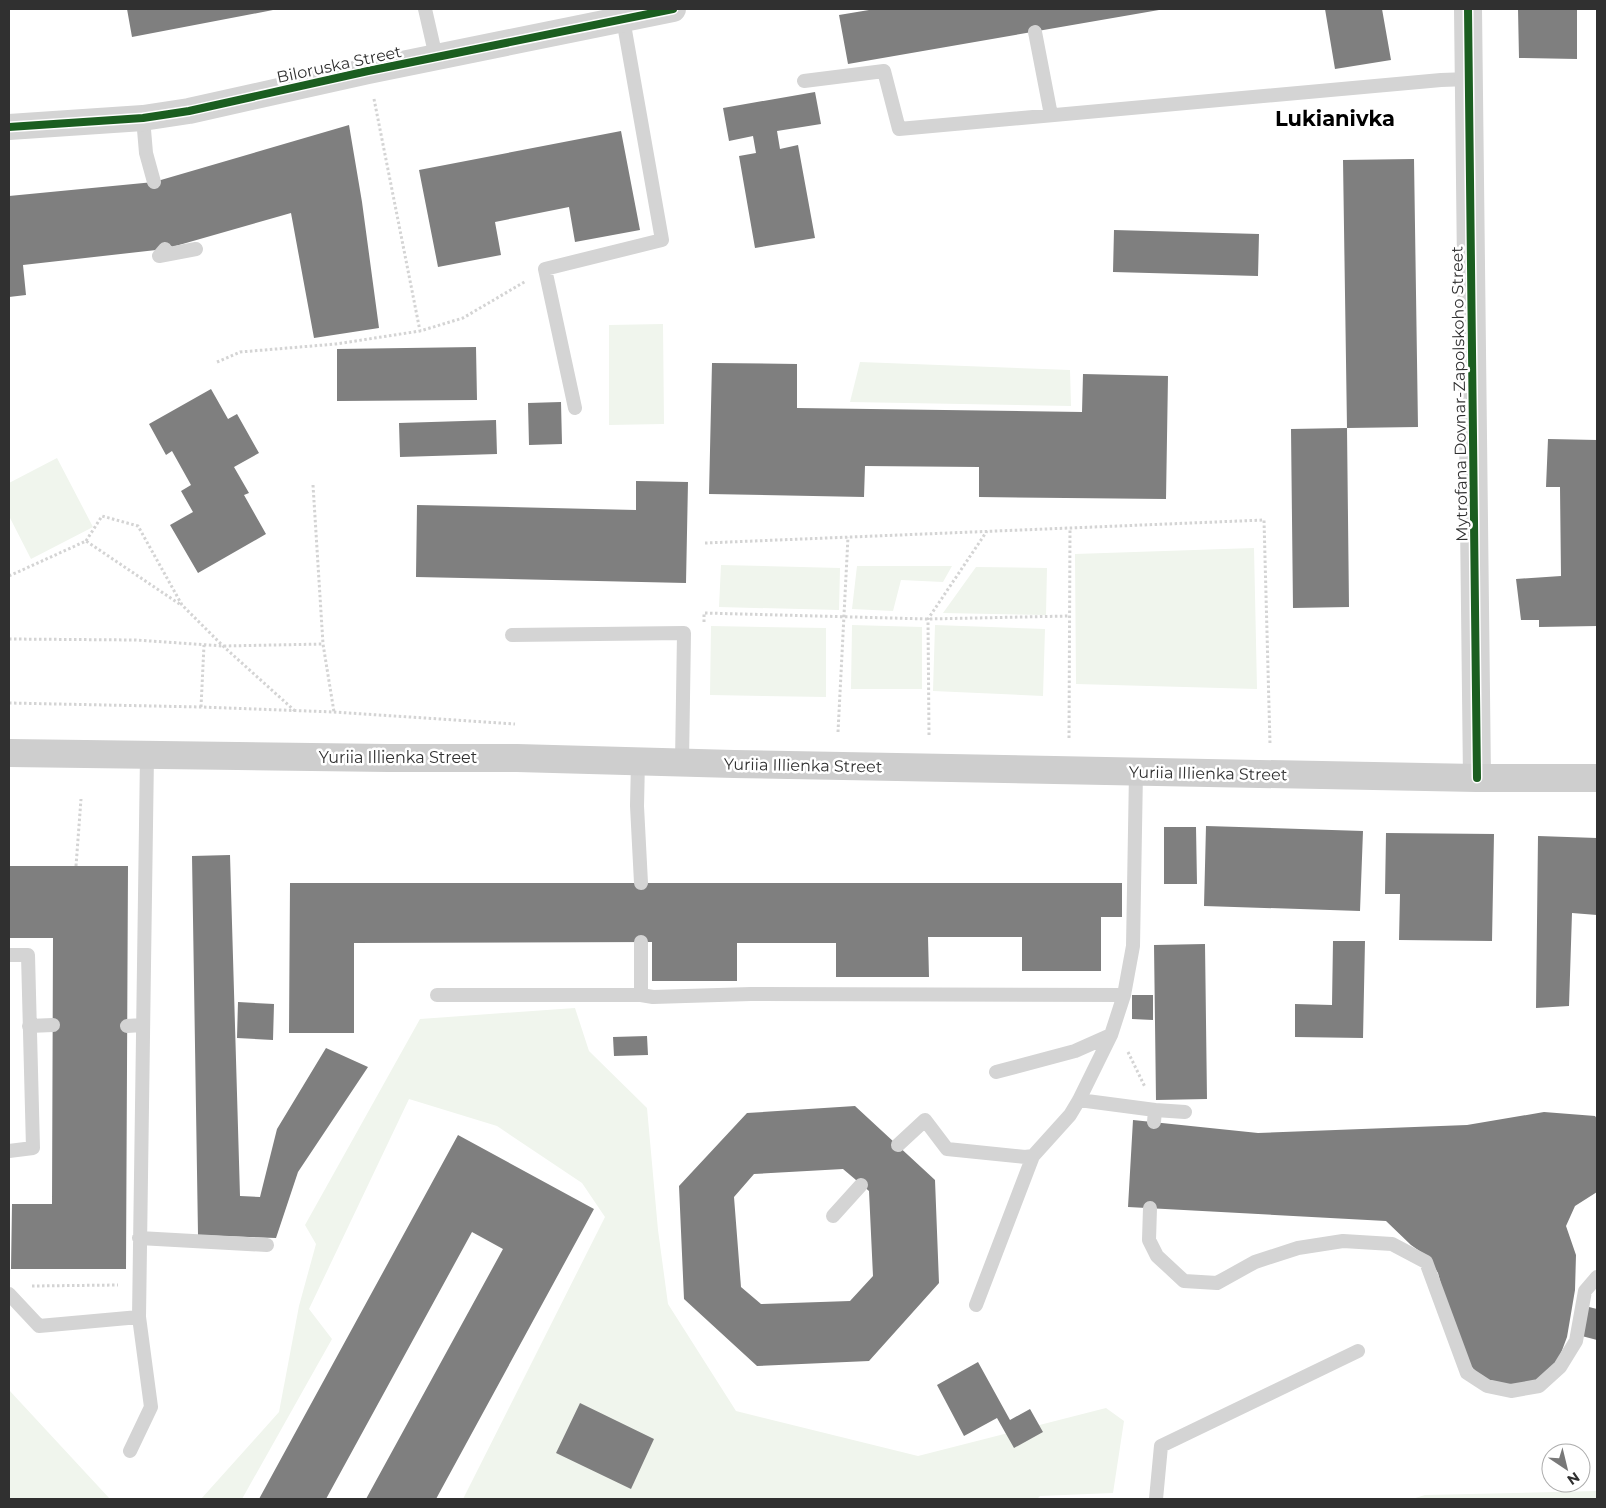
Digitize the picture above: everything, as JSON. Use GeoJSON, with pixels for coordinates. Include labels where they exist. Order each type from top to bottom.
{"type":"FeatureCollection","features":[{"type":"Feature","properties":{"kind":"main road","name":"Yuriia Illienka Street"},"geometry":{"type":"LineString","coordinates":[[9,753],[517,758],[1136,772],[1477,778],[1597,778]]}},
{"type":"Feature","properties":{"kind":"street","name":"Biloruska Street"},"geometry":{"type":"LineString","coordinates":[[9,127],[143,118],[189,111],[368,71],[672,9]]}},
{"type":"Feature","properties":{"kind":"street","name":"Mytrofana Dovnar-Zapolskoho Street"},"geometry":{"type":"LineString","coordinates":[[1468,9],[1477,778]]}},
{"type":"Feature","properties":{"kind":"lane"},"geometry":{"type":"LineString","coordinates":[[425,9],[436,57]]}},
{"type":"Feature","properties":{"kind":"lane"},"geometry":{"type":"LineString","coordinates":[[575,408],[546,269],[662,240],[623,19]]}},
{"type":"Feature","properties":{"kind":"lane"},"geometry":{"type":"LineString","coordinates":[[1035,32],[1051,115]]}},
{"type":"Feature","properties":{"kind":"lane"},"geometry":{"type":"LineString","coordinates":[[804,81],[884,71],[899,130],[1469,79]]}},
{"type":"Feature","properties":{"kind":"lane"},"geometry":{"type":"LineString","coordinates":[[143,118],[146,153],[154,182]]}},
{"type":"Feature","properties":{"kind":"lane"},"geometry":{"type":"LineString","coordinates":[[165,249],[159,256],[196,250]]}},
{"type":"Feature","properties":{"kind":"lane"},"geometry":{"type":"LineString","coordinates":[[512,635],[684,633],[682,762]]}},
{"type":"Feature","properties":{"kind":"lane"},"geometry":{"type":"LineString","coordinates":[[130,1451],[151,1407],[139,1318],[147,755]]}},
{"type":"Feature","properties":{"kind":"lane"},"geometry":{"type":"LineString","coordinates":[[638,761],[637,806],[641,883]]}},
{"type":"Feature","properties":{"kind":"lane"},"geometry":{"type":"LineString","coordinates":[[976,1306],[1033,1156],[1070,1116],[1111,1035],[1124,995],[1133,946],[1136,772]]}},
{"type":"Feature","properties":{"kind":"lane"},"geometry":{"type":"LineString","coordinates":[[641,942],[641,995]]}},
{"type":"Feature","properties":{"kind":"lane"},"geometry":{"type":"LineString","coordinates":[[9,955],[28,955],[33,1148],[9,1151]]}},
{"type":"Feature","properties":{"kind":"lane"},"geometry":{"type":"LineString","coordinates":[[437,995],[641,995],[653,997],[751,994],[1124,995]]}},
{"type":"Feature","properties":{"kind":"lane"},"geometry":{"type":"LineString","coordinates":[[29,1026],[53,1025]]}},
{"type":"Feature","properties":{"kind":"lane"},"geometry":{"type":"LineString","coordinates":[[127,1026],[142,1026]]}},
{"type":"Feature","properties":{"kind":"lane"},"geometry":{"type":"LineString","coordinates":[[996,1072],[1075,1051],[1111,1035]]}},
{"type":"Feature","properties":{"kind":"lane"},"geometry":{"type":"LineString","coordinates":[[1079,1100],[1155,1116],[1185,1112]]}},
{"type":"Feature","properties":{"kind":"lane"},"geometry":{"type":"LineString","coordinates":[[898,1146],[925,1120],[947,1149],[1025,1157],[1033,1156]]}},
{"type":"Feature","properties":{"kind":"lane"},"geometry":{"type":"LineString","coordinates":[[833,1216],[861,1185]]}},
{"type":"Feature","properties":{"kind":"lane"},"geometry":{"type":"LineString","coordinates":[[1150,1208],[1148,1240],[1157,1256],[1184,1281],[1218,1282],[1255,1262],[1298,1248],[1342,1241],[1392,1244],[1426,1262],[1467,1373],[1487,1386],[1503,1389],[1511,1390],[1539,1386],[1560,1367],[1576,1341],[1585,1291],[1597,1277]]}},
{"type":"Feature","properties":{"kind":"lane"},"geometry":{"type":"LineString","coordinates":[[139,1238],[267,1245]]}},
{"type":"Feature","properties":{"kind":"lane"},"geometry":{"type":"LineString","coordinates":[[9,1294],[39,1326],[139,1318]]}},
{"type":"Feature","properties":{"kind":"lane"},"geometry":{"type":"LineString","coordinates":[[1156,1499],[1161,1446],[1358,1351]]}},
{"type":"Feature","properties":{"kind":"path"},"geometry":{"type":"LineString","coordinates":[[368,71],[420,331]]}},
{"type":"Feature","properties":{"kind":"path"},"geometry":{"type":"LineString","coordinates":[[217,362],[240,352],[336,344],[420,331],[463,318],[546,269]]}},
{"type":"Feature","properties":{"kind":"path"},"geometry":{"type":"LineString","coordinates":[[313,485],[323,644],[334,712]]}},
{"type":"Feature","properties":{"kind":"path"},"geometry":{"type":"LineString","coordinates":[[9,576],[86,541],[102,516],[138,526],[182,605]]}},
{"type":"Feature","properties":{"kind":"path"},"geometry":{"type":"LineString","coordinates":[[704,543],[1264,520],[1270,744]]}},
{"type":"Feature","properties":{"kind":"path"},"geometry":{"type":"LineString","coordinates":[[1069,738],[1070,528]]}},
{"type":"Feature","properties":{"kind":"path"},"geometry":{"type":"LineString","coordinates":[[929,735],[928,619],[987,531]]}},
{"type":"Feature","properties":{"kind":"path"},"geometry":{"type":"LineString","coordinates":[[838,732],[848,537]]}},
{"type":"Feature","properties":{"kind":"path"},"geometry":{"type":"LineString","coordinates":[[86,541],[182,605],[223,646],[296,712]]}},
{"type":"Feature","properties":{"kind":"path"},"geometry":{"type":"LineString","coordinates":[[704,613],[928,619],[1069,616]]}},
{"type":"Feature","properties":{"kind":"path"},"geometry":{"type":"LineString","coordinates":[[9,639],[136,640],[223,646],[323,644]]}},
{"type":"Feature","properties":{"kind":"path"},"geometry":{"type":"LineString","coordinates":[[201,707],[204,645]]}},
{"type":"Feature","properties":{"kind":"path"},"geometry":{"type":"LineString","coordinates":[[9,703],[334,712],[515,724]]}},
{"type":"Feature","properties":{"kind":"path"},"geometry":{"type":"LineString","coordinates":[[76,866],[81,799]]}},
{"type":"Feature","properties":{"kind":"path"},"geometry":{"type":"LineString","coordinates":[[1127,1050],[1146,1088]]}},
{"type":"Feature","properties":{"kind":"shaded area"},"geometry":{"type":"Polygon","coordinates":[[[663,324],[664,424],[609,425],[609,325],[663,324]]]}},
{"type":"Feature","properties":{"kind":"shaded area"},"geometry":{"type":"Polygon","coordinates":[[[860,362],[1070,370],[1071,406],[850,402],[860,362]]]}},
{"type":"Feature","properties":{"kind":"shaded area"},"geometry":{"type":"Polygon","coordinates":[[[57,458],[93,527],[31,559],[9,516],[9,483],[57,458]]]}},
{"type":"Feature","properties":{"kind":"shaded area"},"geometry":{"type":"Polygon","coordinates":[[[1254,548],[1257,689],[1076,684],[1075,554],[1254,548]]]}},
{"type":"Feature","properties":{"kind":"shaded area"},"geometry":{"type":"Polygon","coordinates":[[[721,565],[840,568],[839,610],[719,607],[721,565]]]}},
{"type":"Feature","properties":{"kind":"shaded area"},"geometry":{"type":"Polygon","coordinates":[[[857,566],[952,566],[943,582],[901,580],[893,611],[852,609],[857,566]]]}},
{"type":"Feature","properties":{"kind":"shaded area"},"geometry":{"type":"Polygon","coordinates":[[[976,567],[1047,568],[1046,615],[943,613],[976,567]]]}},
{"type":"Feature","properties":{"kind":"shaded area"},"geometry":{"type":"Polygon","coordinates":[[[852,625],[922,627],[922,689],[851,689],[852,625]]]}},
{"type":"Feature","properties":{"kind":"shaded area"},"geometry":{"type":"Polygon","coordinates":[[[935,625],[1045,629],[1043,696],[933,691],[935,625]]]}},
{"type":"Feature","properties":{"kind":"shaded area"},"geometry":{"type":"Polygon","coordinates":[[[711,626],[826,628],[826,697],[710,695],[711,626]]]}},
{"type":"Feature","properties":{"kind":"shaded area"},"geometry":{"type":"Polygon","coordinates":[[[575,1008],[589,1051],[647,1108],[658,1230],[668,1304],[736,1411],[918,1456],[1106,1408],[1124,1421],[1113,1493],[1040,1496],[1037,1499],[463,1499],[605,1217],[582,1183],[497,1126],[409,1099],[309,1309],[332,1339],[242,1499],[201,1499],[279,1412],[299,1306],[316,1244],[305,1225],[420,1019],[575,1008]]]}},
{"type":"Feature","properties":{"kind":"shaded area"},"geometry":{"type":"Polygon","coordinates":[[[9,1390],[110,1499],[9,1499],[9,1390]]]}},
{"type":"Feature","properties":{"kind":"shaded area"},"geometry":{"type":"Polygon","coordinates":[[[1591,1491],[1597,1491],[1597,1499],[1412,1499],[1425,1495],[1591,1493],[1591,1491]]]}},
{"type":"Feature","properties":{"kind":"building"},"geometry":{"type":"Polygon","coordinates":[[[127,9],[272,9],[273,10],[132,37],[127,9]]]}},
{"type":"Feature","properties":{"kind":"building"},"geometry":{"type":"Polygon","coordinates":[[[875,9],[1159,10],[848,64],[839,15],[875,9]]]}},
{"type":"Feature","properties":{"kind":"building"},"geometry":{"type":"Polygon","coordinates":[[[1325,9],[1382,9],[1391,60],[1335,69],[1325,9]]]}},
{"type":"Feature","properties":{"kind":"building"},"geometry":{"type":"Polygon","coordinates":[[[1518,9],[1577,9],[1577,59],[1519,58],[1518,9]]]}},
{"type":"Feature","properties":{"kind":"building"},"geometry":{"type":"Polygon","coordinates":[[[815,92],[821,124],[777,131],[780,149],[798,145],[815,238],[755,248],[739,156],[756,153],[753,136],[729,141],[723,108],[815,92]]]}},
{"type":"Feature","properties":{"kind":"building"},"geometry":{"type":"Polygon","coordinates":[[[349,125],[362,202],[379,328],[314,338],[291,213],[165,249],[23,265],[26,295],[9,297],[9,196],[154,182],[349,125]]]}},
{"type":"Feature","properties":{"kind":"building"},"geometry":{"type":"Polygon","coordinates":[[[621,131],[640,230],[575,242],[569,207],[495,222],[501,255],[438,267],[419,170],[621,131]]]}},
{"type":"Feature","properties":{"kind":"building"},"geometry":{"type":"Polygon","coordinates":[[[1414,159],[1418,427],[1347,428],[1343,160],[1414,159]]]}},
{"type":"Feature","properties":{"kind":"building"},"geometry":{"type":"Polygon","coordinates":[[[1114,230],[1259,234],[1258,276],[1113,272],[1114,230]]]}},
{"type":"Feature","properties":{"kind":"building"},"geometry":{"type":"Polygon","coordinates":[[[476,347],[477,400],[337,401],[337,349],[476,347]]]}},
{"type":"Feature","properties":{"kind":"building"},"geometry":{"type":"Polygon","coordinates":[[[712,363],[797,364],[797,408],[1082,412],[1083,374],[1168,376],[1166,499],[979,497],[979,467],[865,466],[864,497],[709,494],[712,363]]]}},
{"type":"Feature","properties":{"kind":"building"},"geometry":{"type":"Polygon","coordinates":[[[211,389],[228,419],[237,414],[259,453],[234,467],[249,493],[244,495],[266,534],[198,573],[170,525],[193,512],[181,491],[191,485],[172,451],[166,455],[149,424],[211,389]]]}},
{"type":"Feature","properties":{"kind":"building"},"geometry":{"type":"Polygon","coordinates":[[[561,402],[562,444],[529,445],[528,403],[561,402]]]}},
{"type":"Feature","properties":{"kind":"building"},"geometry":{"type":"Polygon","coordinates":[[[496,420],[497,454],[400,457],[399,423],[496,420]]]}},
{"type":"Feature","properties":{"kind":"building"},"geometry":{"type":"Polygon","coordinates":[[[1347,428],[1349,607],[1293,608],[1291,429],[1347,428]]]}},
{"type":"Feature","properties":{"kind":"building"},"geometry":{"type":"Polygon","coordinates":[[[1548,439],[1597,440],[1597,626],[1539,627],[1539,620],[1521,620],[1516,579],[1561,576],[1560,487],[1546,487],[1548,439]]]}},
{"type":"Feature","properties":{"kind":"building"},"geometry":{"type":"Polygon","coordinates":[[[636,481],[688,482],[686,583],[416,577],[417,505],[636,510],[636,481]]]}},
{"type":"Feature","properties":{"kind":"building"},"geometry":{"type":"Polygon","coordinates":[[[1206,826],[1363,831],[1360,911],[1204,906],[1206,826]]]}},
{"type":"Feature","properties":{"kind":"building"},"geometry":{"type":"Polygon","coordinates":[[[1164,827],[1196,827],[1197,884],[1164,884],[1164,827]]]}},
{"type":"Feature","properties":{"kind":"building"},"geometry":{"type":"Polygon","coordinates":[[[1386,833],[1494,834],[1492,941],[1399,940],[1400,894],[1385,894],[1386,833]]]}},
{"type":"Feature","properties":{"kind":"building"},"geometry":{"type":"Polygon","coordinates":[[[1538,836],[1597,838],[1597,915],[1572,913],[1569,1006],[1536,1008],[1538,836]]]}},
{"type":"Feature","properties":{"kind":"building"},"geometry":{"type":"Polygon","coordinates":[[[230,855],[240,1196],[260,1197],[277,1129],[326,1048],[368,1067],[298,1172],[276,1238],[198,1235],[192,856],[230,855]]]}},
{"type":"Feature","properties":{"kind":"building"},"geometry":{"type":"Polygon","coordinates":[[[9,866],[128,866],[126,1269],[11,1269],[12,1204],[52,1204],[53,938],[9,938],[9,866]]]}},
{"type":"Feature","properties":{"kind":"building"},"geometry":{"type":"Polygon","coordinates":[[[290,883],[1122,883],[1122,917],[1101,917],[1101,971],[1022,971],[1022,937],[928,937],[929,977],[836,977],[836,943],[737,943],[737,981],[652,981],[652,942],[354,943],[354,1033],[289,1033],[290,883]]]}},
{"type":"Feature","properties":{"kind":"building"},"geometry":{"type":"Polygon","coordinates":[[[1333,941],[1365,941],[1363,1038],[1295,1037],[1295,1004],[1332,1005],[1333,941]]]}},
{"type":"Feature","properties":{"kind":"building"},"geometry":{"type":"Polygon","coordinates":[[[1205,944],[1207,1099],[1156,1100],[1154,945],[1205,944]]]}},
{"type":"Feature","properties":{"kind":"building"},"geometry":{"type":"Polygon","coordinates":[[[1132,995],[1153,995],[1153,1020],[1132,1019],[1132,995]]]}},
{"type":"Feature","properties":{"kind":"building"},"geometry":{"type":"Polygon","coordinates":[[[238,1002],[274,1004],[273,1040],[237,1038],[238,1002]]]}},
{"type":"Feature","properties":{"kind":"building"},"geometry":{"type":"Polygon","coordinates":[[[647,1036],[648,1055],[614,1056],[613,1037],[647,1036]]]}},
{"type":"Feature","properties":{"kind":"building"},"geometry":{"type":"Polygon","coordinates":[[[855,1106],[935,1180],[939,1283],[869,1361],[757,1366],[684,1299],[679,1186],[747,1113],[855,1106]],[[843,1169],[754,1174],[734,1197],[741,1287],[761,1304],[850,1301],[873,1276],[869,1191],[843,1169]]]}},
{"type":"Feature","properties":{"kind":"building"},"geometry":{"type":"Polygon","coordinates":[[[1544,1112],[1595,1116],[1597,1119],[1597,1192],[1575,1206],[1566,1226],[1576,1255],[1575,1290],[1567,1337],[1555,1369],[1531,1385],[1508,1387],[1483,1379],[1470,1365],[1444,1296],[1438,1273],[1428,1257],[1411,1245],[1386,1221],[1128,1207],[1133,1120],[1258,1133],[1467,1125],[1544,1112]]]}},
{"type":"Feature","properties":{"kind":"building"},"geometry":{"type":"Polygon","coordinates":[[[458,1135],[594,1209],[436,1499],[366,1499],[503,1249],[472,1232],[326,1499],[259,1499],[458,1135]]]}},
{"type":"Feature","properties":{"kind":"building"},"geometry":{"type":"Polygon","coordinates":[[[1585,1306],[1597,1309],[1597,1340],[1578,1335],[1585,1306]]]}},
{"type":"Feature","properties":{"kind":"building"},"geometry":{"type":"Polygon","coordinates":[[[978,1362],[1010,1420],[1030,1409],[1043,1432],[1014,1448],[997,1418],[964,1436],[937,1385],[978,1362]]]}},
{"type":"Feature","properties":{"kind":"building"},"geometry":{"type":"Polygon","coordinates":[[[580,1403],[654,1439],[631,1489],[556,1453],[580,1403]]]}},
{"type":"Feature","properties":{"kind":"cycle path"},"geometry":{"type":"LineString","coordinates":[[9,127],[143,118],[189,111],[368,71],[673,9]]}},
{"type":"Feature","properties":{"kind":"cycle path"},"geometry":{"type":"LineString","coordinates":[[1468,9],[1477,778]]}},
{"type":"Feature","properties":{"kind":"district","name":"Lukianivka"},"geometry":{"type":"Point","coordinates":[1335,119]}}]}
